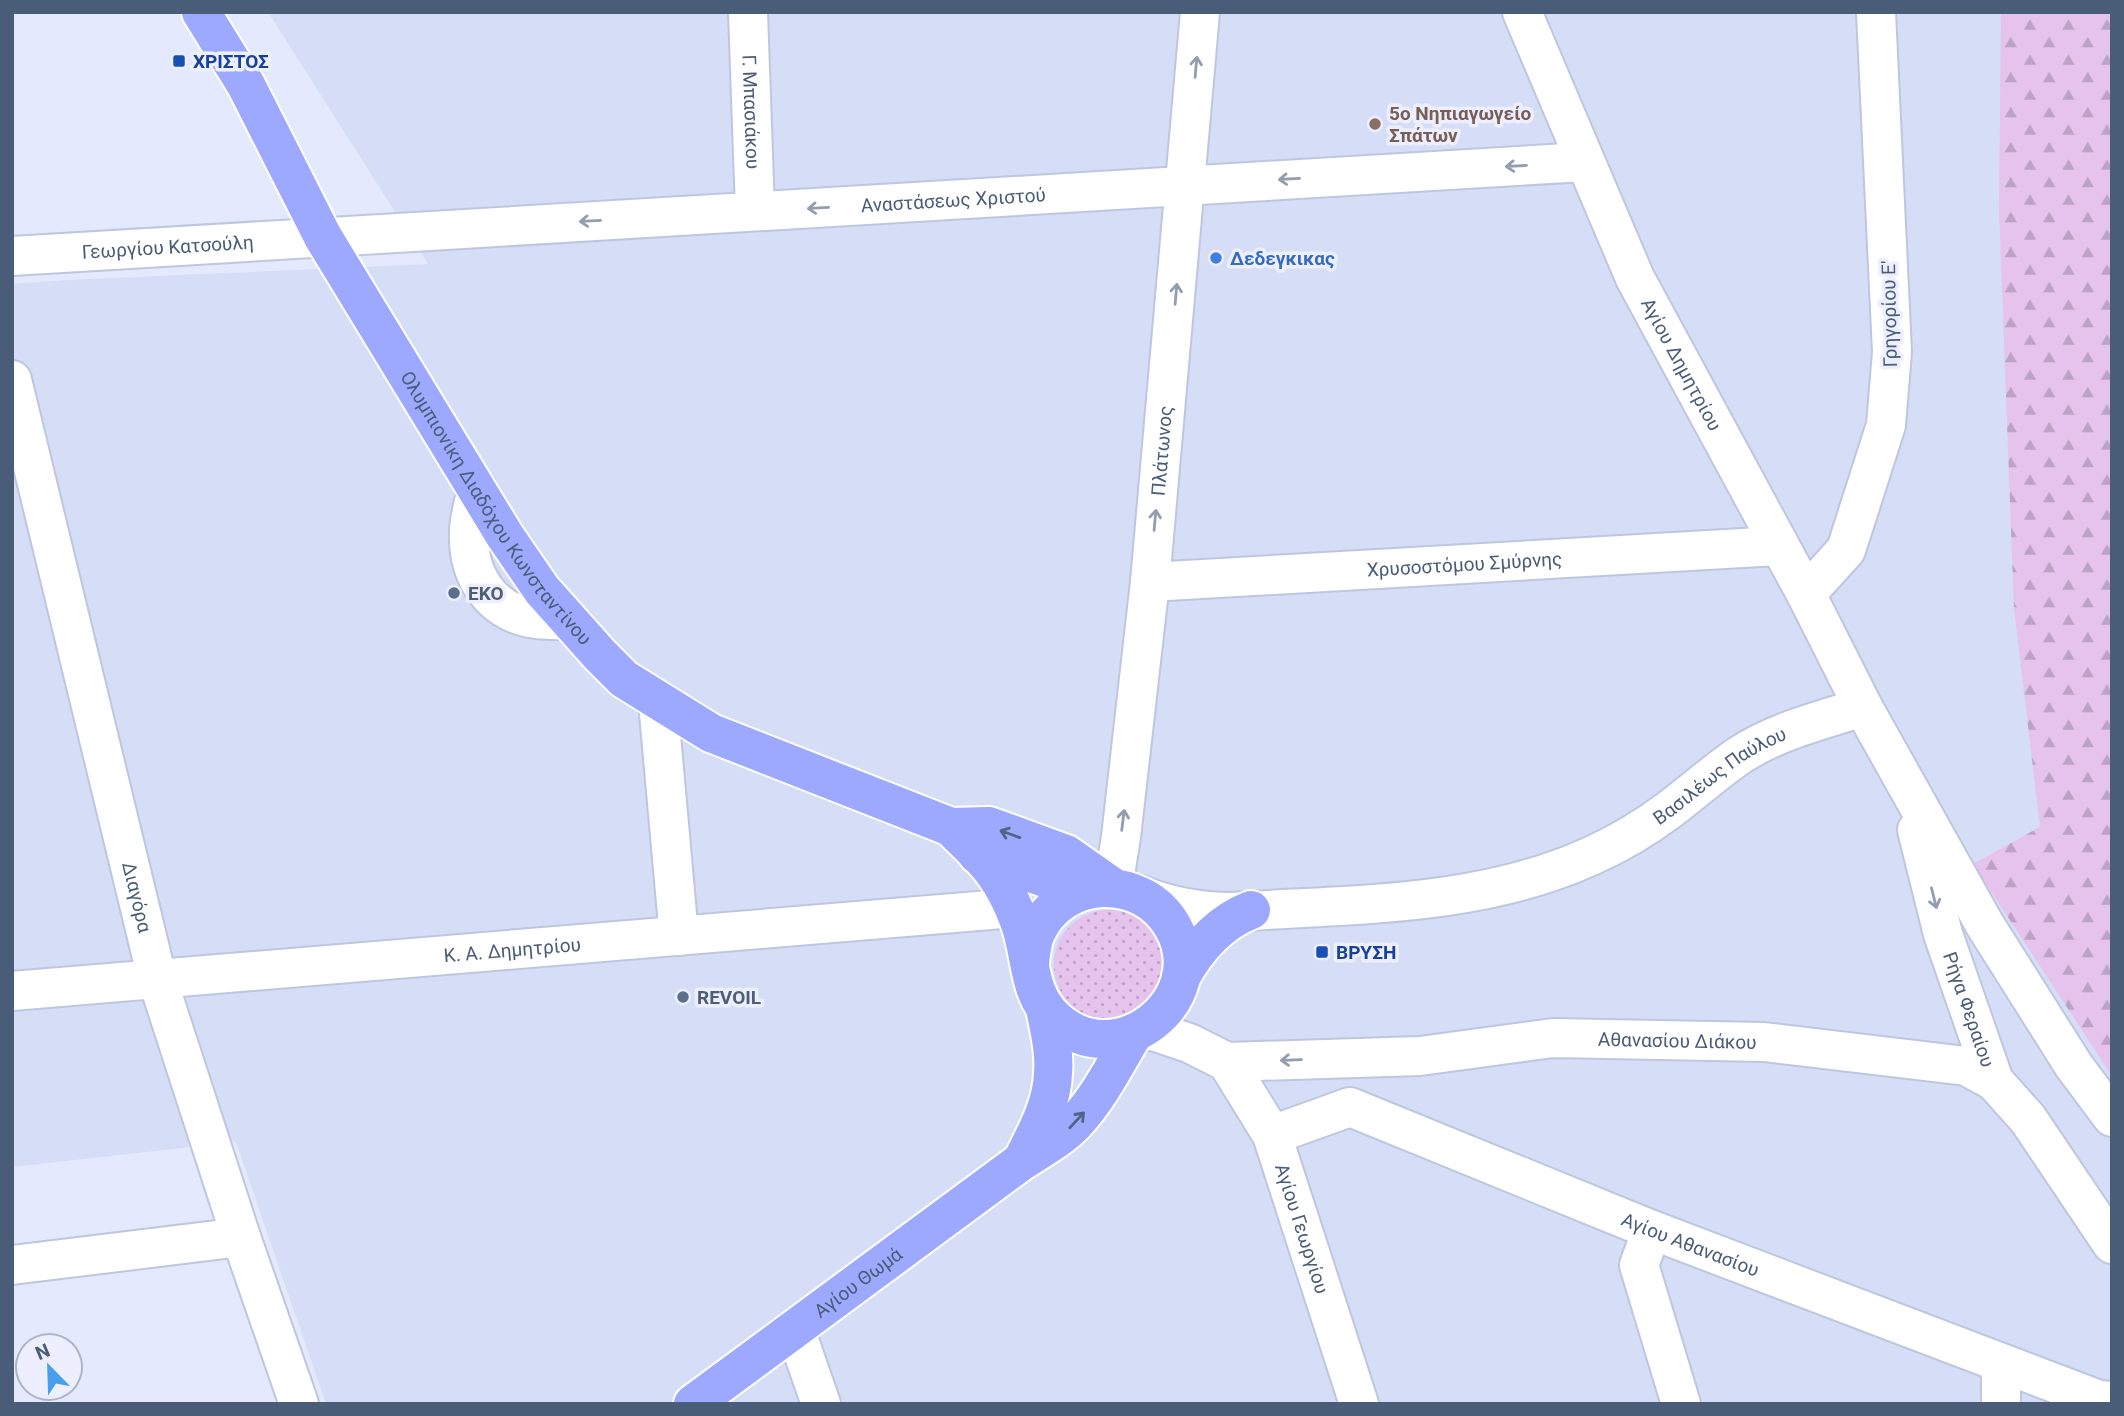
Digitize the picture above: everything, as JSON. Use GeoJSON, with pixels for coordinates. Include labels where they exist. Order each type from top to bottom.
{"type":"FeatureCollection","features":[{"type":"Feature","properties":{"kind":"main road","name":"Ολυμπιονίκη Διαδόχου Κωνσταντίνου"},"geometry":{"type":"LineString","coordinates":[[201,12],[246,85],[323,237],[523,565],[569,621],[624,679],[711,733],[951,827],[989,826],[1066,854]]}},
{"type":"Feature","properties":{"kind":"main road","name":"Ολυμπιονίκη Διαδόχου Κωνσταντίνου"},"geometry":{"type":"LineString","coordinates":[[951,827],[977,854],[1112,891]]}},
{"type":"Feature","properties":{"kind":"main road"},"geometry":{"type":"LineString","coordinates":[[977,854],[994,872],[1014,908],[1026,942],[1031,979],[1045,1008],[1067,1028],[1093,1038],[1121,1038],[1138,1032],[1158,1018],[1169,1006],[1200,946],[1238,915],[1251,910]]}},
{"type":"Feature","properties":{"kind":"main road","name":"Βασιλέως Παύλου"},"geometry":{"type":"LineString","coordinates":[[1066,854],[1112,891]]}},
{"type":"Feature","properties":{"kind":"main road"},"geometry":{"type":"LineString","coordinates":[[1030,964],[1036,933],[1055,907],[1067,898],[1112,891],[1157,905],[1167,917],[1181,946],[1179,985]]}},
{"type":"Feature","properties":{"kind":"main road","name":"Αγίου Θωμά"},"geometry":{"type":"LineString","coordinates":[[1022,1161],[1040,1126],[1052,1087],[1054,1070],[1045,1008]]}},
{"type":"Feature","properties":{"kind":"main road","name":"Αγίου Θωμά"},"geometry":{"type":"LineString","coordinates":[[693,1404],[1022,1161],[1050,1144],[1075,1123],[1095,1098],[1138,1032]]}},
{"type":"Feature","properties":{"kind":"street","name":"Γ. Μπασιάκου"},"geometry":{"type":"LineString","coordinates":[[748,12],[755,211]]}},
{"type":"Feature","properties":{"kind":"street","name":"Πλάτωνος"},"geometry":{"type":"LineString","coordinates":[[1112,891],[1121,837],[1150,582],[1200,12]]}},
{"type":"Feature","properties":{"kind":"street","name":"Αγίου Δημητρίου"},"geometry":{"type":"LineString","coordinates":[[1522,12],[1635,278],[1806,594],[1863,707]]}},
{"type":"Feature","properties":{"kind":"street","name":"Γρηγορίου Ε'"},"geometry":{"type":"LineString","coordinates":[[1806,594],[1846,550],[1886,425],[1892,352],[1876,12]]}},
{"type":"Feature","properties":{"kind":"street","name":"Αναστάσεως Χριστού"},"geometry":{"type":"LineString","coordinates":[[323,237],[1584,162]]}},
{"type":"Feature","properties":{"kind":"street","name":"Γεωργίου Κατσούλη"},"geometry":{"type":"LineString","coordinates":[[12,256],[323,237]]}},
{"type":"Feature","properties":{"kind":"street","name":"Διαγόρα"},"geometry":{"type":"LineString","coordinates":[[12,380],[157,978],[241,1237],[299,1404]]}},
{"type":"Feature","properties":{"kind":"street","name":"Χρυσοστόμου Σμύρνης"},"geometry":{"type":"LineString","coordinates":[[1150,582],[1779,546]]}},
{"type":"Feature","properties":{"kind":"street"},"geometry":{"type":"LineString","coordinates":[[658,702],[679,936]]}},
{"type":"Feature","properties":{"kind":"street","name":"Βασιλέως Παύλου"},"geometry":{"type":"LineString","coordinates":[[1112,891],[1181,908],[1215,912],[1441,897],[1487,889],[1547,874],[1594,855],[1668,811],[1741,755],[1767,740],[1863,707]]}},
{"type":"Feature","properties":{"kind":"street"},"geometry":{"type":"LineString","coordinates":[[1863,707],[1985,925],[2074,1066],[2112,1117]]}},
{"type":"Feature","properties":{"kind":"street","name":"Ρήγα Φεραίου"},"geometry":{"type":"LineString","coordinates":[[1905,784],[1943,934],[1994,1081],[2028,1119],[2112,1244]]}},
{"type":"Feature","properties":{"kind":"street","name":"Κ. Α. Δημητρίου"},"geometry":{"type":"LineString","coordinates":[[12,990],[1014,908]]}},
{"type":"Feature","properties":{"kind":"street"},"geometry":{"type":"LineString","coordinates":[[1179,985],[1178,1009],[1189,1043]]}},
{"type":"Feature","properties":{"kind":"street","name":"Αθανασίου Διάκου"},"geometry":{"type":"LineString","coordinates":[[1138,1032],[1156,1032],[1189,1043],[1227,1062],[1420,1056],[1553,1038],[1764,1042],[1966,1066],[1994,1081]]}},
{"type":"Feature","properties":{"kind":"street"},"geometry":{"type":"LineString","coordinates":[[1272,1135],[1350,1107],[1356,1058]]}},
{"type":"Feature","properties":{"kind":"street","name":"Αγίου Γεωργίου"},"geometry":{"type":"LineString","coordinates":[[1227,1062],[1272,1135],[1359,1404]]}},
{"type":"Feature","properties":{"kind":"street","name":"Αγίου Αθανασίου"},"geometry":{"type":"LineString","coordinates":[[1350,1107],[1652,1230],[2099,1400],[2112,1401]]}},
{"type":"Feature","properties":{"kind":"street"},"geometry":{"type":"LineString","coordinates":[[1652,1230],[1639,1265],[1681,1404]]}},
{"type":"Feature","properties":{"kind":"street"},"geometry":{"type":"LineString","coordinates":[[12,1265],[241,1237]]}},
{"type":"Feature","properties":{"kind":"street"},"geometry":{"type":"LineString","coordinates":[[794,1329],[821,1404]]}},
{"type":"Feature","properties":{"kind":"street"},"geometry":{"type":"LineString","coordinates":[[2001,1363],[2001,1404]]}},
{"type":"Feature","properties":{"kind":"shaded area"},"geometry":{"type":"Polygon","coordinates":[[[268,12],[2112,12],[2112,1404],[326,1404],[236,1142],[12,1167],[12,284],[428,264],[268,12]]]}},
{"type":"Feature","properties":{"kind":"green space"},"geometry":{"type":"Polygon","coordinates":[[[2001,12],[2112,12],[2112,1076],[1973,864],[2040,827],[2014,608],[1999,210],[2001,12]]]}},
{"type":"Feature","properties":{"kind":"green space"},"geometry":{"type":"Polygon","coordinates":[[[1109,910],[1130,915],[1148,926],[1159,944],[1164,965],[1159,986],[1148,1004],[1130,1015],[1109,1020],[1088,1015],[1070,1004],[1059,986],[1054,965],[1059,944],[1070,926],[1088,915],[1109,910]]]}},
{"type":"Feature","properties":{"kind":"place","name":"ΧΡΙΣΤΟΣ"},"geometry":{"type":"Point","coordinates":[179,61]}},
{"type":"Feature","properties":{"kind":"place","name":"5ο Νηπιαγωγείο Σπάτων"},"geometry":{"type":"Point","coordinates":[1375,124]}},
{"type":"Feature","properties":{"kind":"place","name":"Δεδεγκικας"},"geometry":{"type":"Point","coordinates":[1216,258]}},
{"type":"Feature","properties":{"kind":"place","name":"EKO"},"geometry":{"type":"Point","coordinates":[454,593]}},
{"type":"Feature","properties":{"kind":"place","name":"ΒΡΥΣΗ"},"geometry":{"type":"Point","coordinates":[1322,952]}},
{"type":"Feature","properties":{"kind":"place","name":"REVOIL"},"geometry":{"type":"Point","coordinates":[683,997]}}]}
